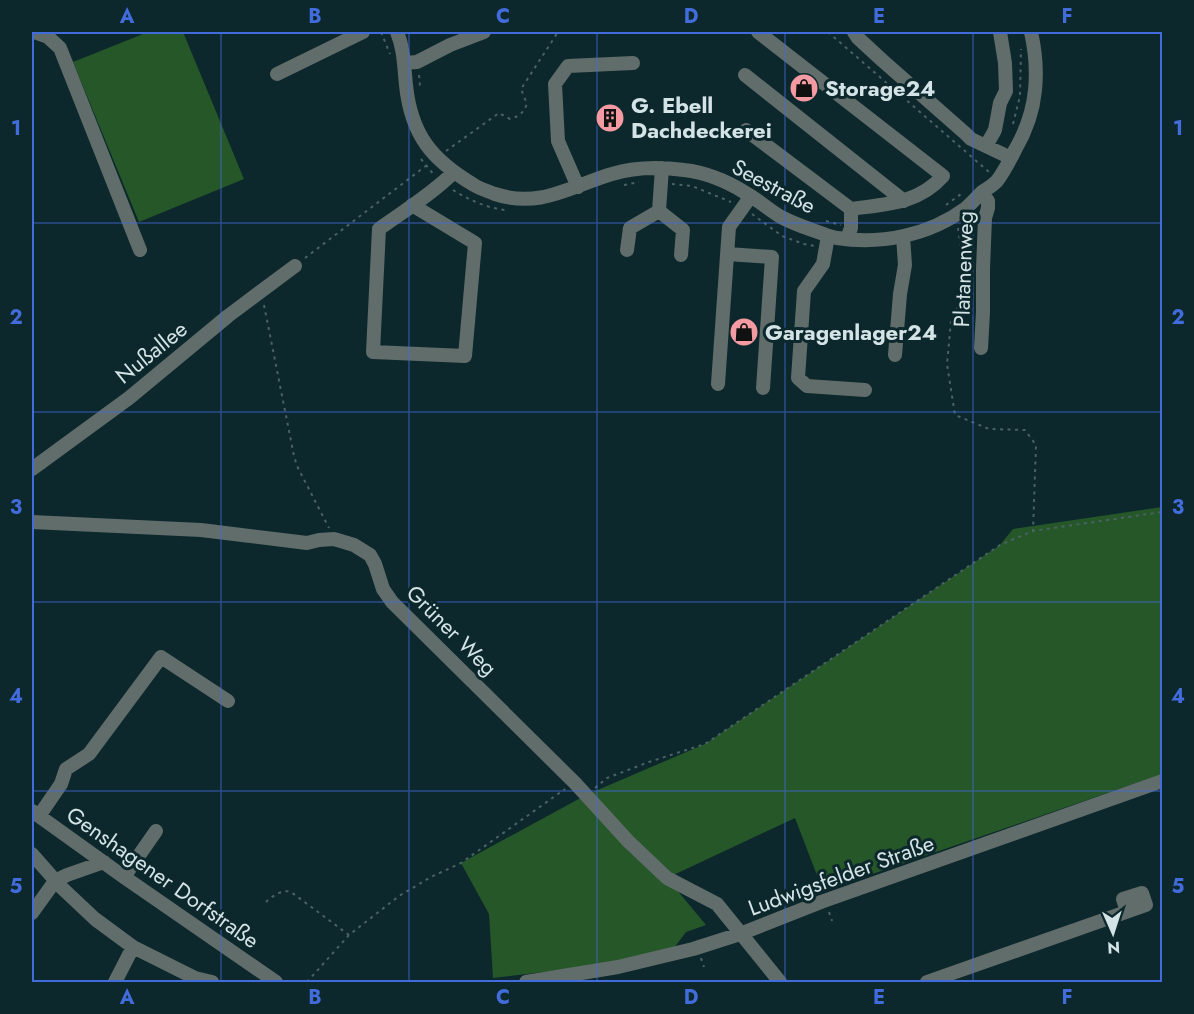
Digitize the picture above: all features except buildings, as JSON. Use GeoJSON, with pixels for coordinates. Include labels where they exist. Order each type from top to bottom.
{"type":"FeatureCollection","features":[{"type":"Feature","properties":{"kind":"street"},"geometry":{"type":"LineString","coordinates":[[34,32],[48,37],[60,48],[140,250]]}},
{"type":"Feature","properties":{"kind":"street"},"geometry":{"type":"LineString","coordinates":[[277,74],[363,32]]}},
{"type":"Feature","properties":{"kind":"street","name":"Seestraße"},"geometry":{"type":"LineString","coordinates":[[397,32],[403,50],[411,62],[406,86],[410,112],[417,129],[436,159],[476,187],[504,197],[538,199],[614,173],[648,168],[686,170],[703,174],[743,191],[783,218],[828,236],[849,233],[870,241],[922,231],[946,220],[967,207],[996,181],[1011,158],[1028,124],[1036,74],[1031,32]]}},
{"type":"Feature","properties":{"kind":"street"},"geometry":{"type":"LineString","coordinates":[[411,62],[484,32]]}},
{"type":"Feature","properties":{"kind":"street"},"geometry":{"type":"LineString","coordinates":[[746,130],[851,209],[913,198],[934,186],[943,176],[758,32]]}},
{"type":"Feature","properties":{"kind":"street"},"geometry":{"type":"LineString","coordinates":[[854,32],[883,61],[971,139],[1011,158]]}},
{"type":"Feature","properties":{"kind":"street"},"geometry":{"type":"LineString","coordinates":[[986,146],[994,130],[1000,103],[1006,91],[1005,63],[1000,32]]}},
{"type":"Feature","properties":{"kind":"street"},"geometry":{"type":"LineString","coordinates":[[578,187],[558,141],[555,84],[568,66],[633,63]]}},
{"type":"Feature","properties":{"kind":"street"},"geometry":{"type":"LineString","coordinates":[[745,75],[904,201]]}},
{"type":"Feature","properties":{"kind":"street"},"geometry":{"type":"LineString","coordinates":[[659,211],[662,168]]}},
{"type":"Feature","properties":{"kind":"street"},"geometry":{"type":"LineString","coordinates":[[412,205],[475,243],[465,356],[373,352],[379,229],[412,205],[443,183],[454,172]]}},
{"type":"Feature","properties":{"kind":"street","name":"Platanenweg"},"geometry":{"type":"LineString","coordinates":[[981,348],[985,218],[988,208],[988,201],[982,193]]}},
{"type":"Feature","properties":{"kind":"street"},"geometry":{"type":"LineString","coordinates":[[718,384],[729,227],[751,196]]}},
{"type":"Feature","properties":{"kind":"street"},"geometry":{"type":"LineString","coordinates":[[849,233],[851,209]]}},
{"type":"Feature","properties":{"kind":"street"},"geometry":{"type":"LineString","coordinates":[[627,250],[630,228],[659,211]]}},
{"type":"Feature","properties":{"kind":"street"},"geometry":{"type":"LineString","coordinates":[[659,211],[682,230],[681,255]]}},
{"type":"Feature","properties":{"kind":"street"},"geometry":{"type":"LineString","coordinates":[[828,236],[824,264],[804,291],[798,378],[807,387],[865,390]]}},
{"type":"Feature","properties":{"kind":"street"},"geometry":{"type":"LineString","coordinates":[[895,355],[905,265],[903,236]]}},
{"type":"Feature","properties":{"kind":"street"},"geometry":{"type":"LineString","coordinates":[[727,254],[772,257],[763,388]]}},
{"type":"Feature","properties":{"kind":"street","name":"Nußallee"},"geometry":{"type":"LineString","coordinates":[[32,469],[129,398],[228,316],[295,266]]}},
{"type":"Feature","properties":{"kind":"street","name":"Grüner Weg"},"geometry":{"type":"LineString","coordinates":[[32,522],[201,530],[307,543],[334,539],[354,545],[369,555],[375,564],[383,589],[392,602],[575,783],[628,841],[667,878],[717,904],[780,982]]}},
{"type":"Feature","properties":{"kind":"street"},"geometry":{"type":"LineString","coordinates":[[35,813],[61,784],[66,769],[89,754],[161,657],[228,701]]}},
{"type":"Feature","properties":{"kind":"street","name":"Ludwigsfelder Straße"},"geometry":{"type":"LineString","coordinates":[[526,982],[618,967],[693,949],[1162,781]]}},
{"type":"Feature","properties":{"kind":"street","name":"Genshagener Dorfstraße"},"geometry":{"type":"LineString","coordinates":[[35,813],[270,981]]}},
{"type":"Feature","properties":{"kind":"street"},"geometry":{"type":"LineString","coordinates":[[124,877],[156,831]]}},
{"type":"Feature","properties":{"kind":"street"},"geometry":{"type":"LineString","coordinates":[[32,854],[55,881],[95,919],[133,947],[195,978],[212,982]]}},
{"type":"Feature","properties":{"kind":"street"},"geometry":{"type":"LineString","coordinates":[[32,913],[55,881],[104,862]]}},
{"type":"Feature","properties":{"kind":"street"},"geometry":{"type":"LineString","coordinates":[[927,982],[1127,911]]}},
{"type":"Feature","properties":{"kind":"street"},"geometry":{"type":"LineString","coordinates":[[120,981],[133,947]]}},
{"type":"Feature","properties":{"kind":"path"},"geometry":{"type":"LineString","coordinates":[[295,266],[499,113],[510,119],[523,113],[526,104],[522,89],[558,32]]}},
{"type":"Feature","properties":{"kind":"path"},"geometry":{"type":"LineString","coordinates":[[828,32],[988,171],[996,181]]}},
{"type":"Feature","properties":{"kind":"path"},"geometry":{"type":"LineString","coordinates":[[1011,130],[1020,96],[1021,47]]}},
{"type":"Feature","properties":{"kind":"path"},"geometry":{"type":"LineString","coordinates":[[411,62],[420,89]]}},
{"type":"Feature","properties":{"kind":"path"},"geometry":{"type":"LineString","coordinates":[[941,209],[964,193]]}},
{"type":"Feature","properties":{"kind":"path"},"geometry":{"type":"LineString","coordinates":[[817,219],[849,233]]}},
{"type":"Feature","properties":{"kind":"path"},"geometry":{"type":"LineString","coordinates":[[958,227],[967,288],[951,321],[946,364],[955,415],[989,429],[1025,430],[1036,446],[1033,531]]}},
{"type":"Feature","properties":{"kind":"path"},"geometry":{"type":"LineString","coordinates":[[263,290],[263,301],[294,456],[330,531],[339,541]]}},
{"type":"Feature","properties":{"kind":"path"},"geometry":{"type":"LineString","coordinates":[[586,795],[607,778],[705,744],[1000,544],[1033,531],[1162,512]]}},
{"type":"Feature","properties":{"kind":"path"},"geometry":{"type":"LineString","coordinates":[[307,982],[348,935],[399,896],[461,863],[575,783]]}},
{"type":"Feature","properties":{"kind":"path"},"geometry":{"type":"LineString","coordinates":[[266,903],[269,899],[287,890],[348,935]]}},
{"type":"Feature","properties":{"kind":"path"},"geometry":{"type":"LineString","coordinates":[[829,912],[832,921]]}},
{"type":"Feature","properties":{"kind":"path"},"geometry":{"type":"LineString","coordinates":[[701,958],[704,967]]}},
{"type":"Feature","properties":{"kind":"green space"},"geometry":{"type":"Polygon","coordinates":[[[148,32],[183,32],[244,179],[139,222],[73,62],[148,32]]]}},
{"type":"Feature","properties":{"kind":"green space"},"geometry":{"type":"Polygon","coordinates":[[[1162,507],[1162,774],[823,891],[795,818],[667,878],[706,925],[686,932],[674,948],[618,963],[493,978],[489,914],[461,863],[586,795],[705,744],[1000,545],[1013,529],[1162,507]]]}},
{"type":"Feature","properties":{"kind":"place","name":"Storage24"},"geometry":{"type":"Point","coordinates":[804,88]}},
{"type":"Feature","properties":{"kind":"place","name":"G. Ebell Dachdeckerei"},"geometry":{"type":"Point","coordinates":[610,118]}},
{"type":"Feature","properties":{"kind":"place","name":"Garagenlager24"},"geometry":{"type":"Point","coordinates":[744,332]}}]}
